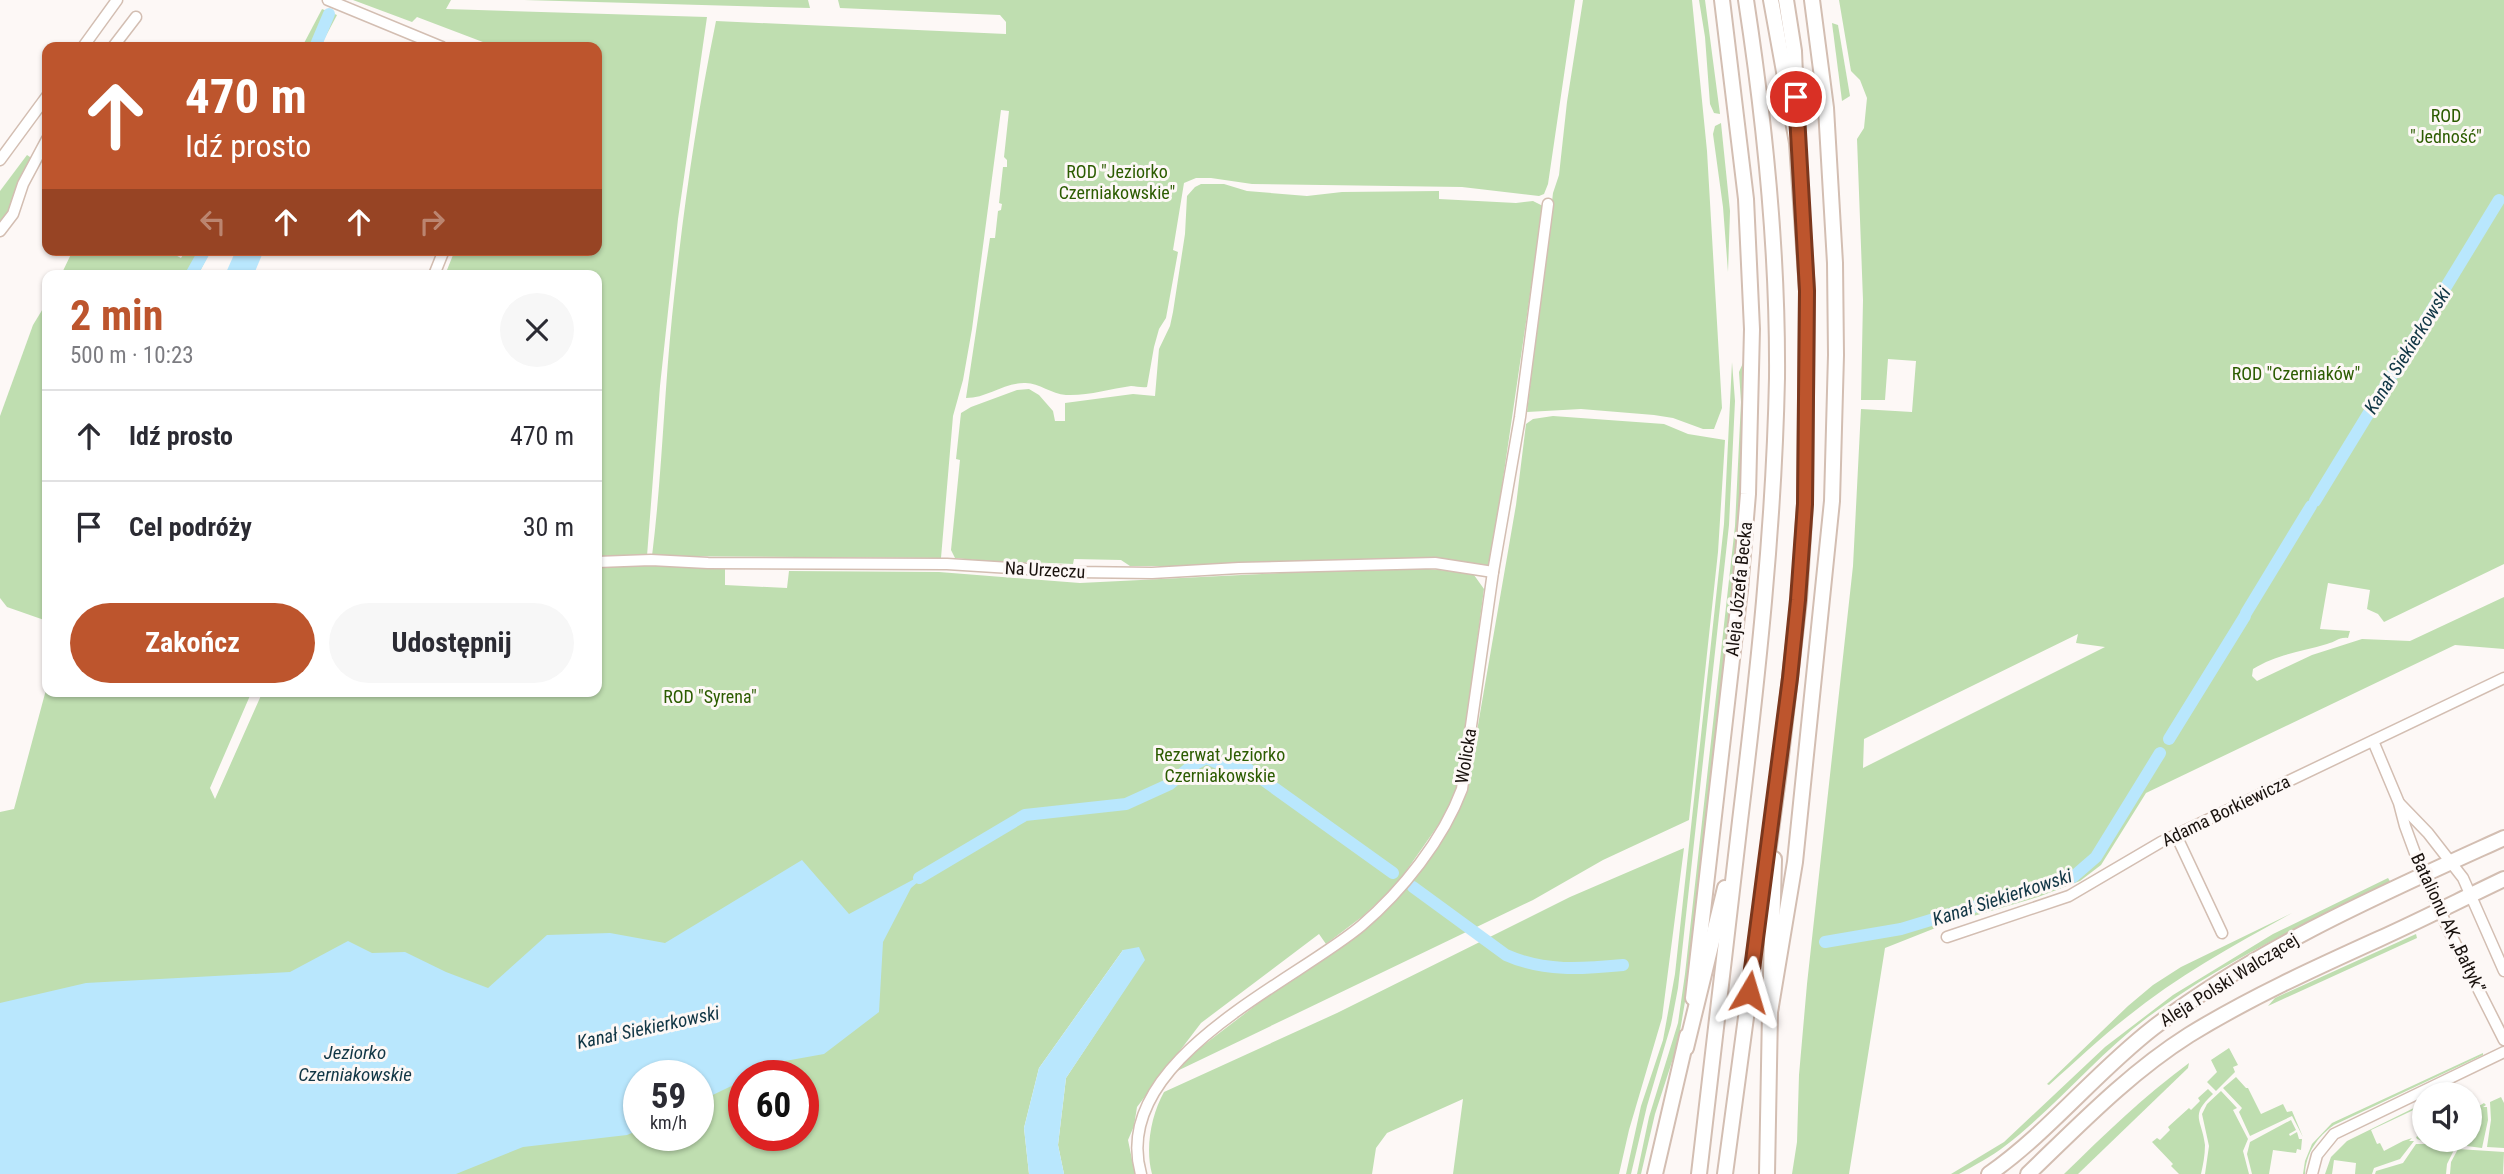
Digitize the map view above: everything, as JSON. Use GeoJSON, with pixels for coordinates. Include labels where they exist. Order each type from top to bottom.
{"type":"FeatureCollection","features":[{"type":"Feature","properties":{"kind":"main road","name":"Aleja Józefa Becka"},"geometry":{"type":"LineString","coordinates":[[1655,1174],[1686,1048],[1697,970],[1748,494],[1752,329],[1747,212],[1722,0]]}},
{"type":"Feature","properties":{"kind":"main road","name":"Aleja Józefa Becka"},"geometry":{"type":"LineString","coordinates":[[1699,1174],[1766,597],[1773,499],[1777,375],[1769,191],[1746,0]]}},
{"type":"Feature","properties":{"kind":"main road"},"geometry":{"type":"LineString","coordinates":[[1771,0],[1797,143]]}},
{"type":"Feature","properties":{"kind":"main road"},"geometry":{"type":"LineString","coordinates":[[1725,1174],[1773,815],[1798,600],[1805,504],[1807,291],[1794,51],[1786,0]]}},
{"type":"Feature","properties":{"kind":"main road"},"geometry":{"type":"LineString","coordinates":[[1770,1012],[1795,862],[1832,501],[1836,355],[1835,263],[1826,108],[1812,0]]}},
{"type":"Feature","properties":{"kind":"main road"},"geometry":{"type":"LineString","coordinates":[[1767,1174],[1774,890],[1773,815]]}},
{"type":"Feature","properties":{"kind":"main road"},"geometry":{"type":"LineString","coordinates":[[1686,1048],[1738,835]]}},
{"type":"Feature","properties":{"kind":"main road","name":"Aleja Polski Walczącej"},"geometry":{"type":"LineString","coordinates":[[1989,1174],[2034,1137],[2112,1062],[2153,1028],[2200,995],[2311,929],[2504,838]]}},
{"type":"Feature","properties":{"kind":"main road","name":"Aleja Polski Walczącej"},"geometry":{"type":"LineString","coordinates":[[2028,1174],[2099,1105],[2143,1068],[2188,1036],[2298,977],[2504,879]]}},
{"type":"Feature","properties":{"kind":"street"},"geometry":{"type":"LineString","coordinates":[[87,42],[117,0]]}},
{"type":"Feature","properties":{"kind":"street"},"geometry":{"type":"LineString","coordinates":[[328,0],[430,42]]}},
{"type":"Feature","properties":{"kind":"street"},"geometry":{"type":"LineString","coordinates":[[118,42],[136,17]]}},
{"type":"Feature","properties":{"kind":"street"},"geometry":{"type":"LineString","coordinates":[[0,160],[42,103]]}},
{"type":"Feature","properties":{"kind":"street"},"geometry":{"type":"LineString","coordinates":[[0,231],[13,214],[23,184],[42,148]]}},
{"type":"Feature","properties":{"kind":"street","name":"Wolicka"},"geometry":{"type":"LineString","coordinates":[[1141,1174],[1136,1146],[1139,1125],[1146,1105],[1177,1060],[1278,982],[1360,926],[1413,871],[1456,806],[1462,789],[1493,572],[1520,417],[1548,204]]}},
{"type":"Feature","properties":{"kind":"street","name":"Na Urzeczu"},"geometry":{"type":"LineString","coordinates":[[602,562],[651,560],[708,563],[947,564],[1076,572],[1152,573],[1435,563],[1493,572]]}},
{"type":"Feature","properties":{"kind":"street","name":"Adama Borkiewicza"},"geometry":{"type":"LineString","coordinates":[[1947,937],[2069,896],[2176,835],[2504,678]]}},
{"type":"Feature","properties":{"kind":"street","name":"Batalionu AK „Bałtyk”"},"geometry":{"type":"LineString","coordinates":[[2373,741],[2424,874],[2504,1040]]}},
{"type":"Feature","properties":{"kind":"street","name":"Batalionu AK „Bałtyk”"},"geometry":{"type":"LineString","coordinates":[[2399,803],[2423,826],[2451,862],[2471,896],[2504,971]]}},
{"type":"Feature","properties":{"kind":"street"},"geometry":{"type":"LineString","coordinates":[[2176,835],[2222,933]]}},
{"type":"Feature","properties":{"kind":"street"},"geometry":{"type":"LineString","coordinates":[[2312,1174],[2317,1155],[2334,1134],[2504,1052]]}},
{"type":"Feature","properties":{"kind":"green space"},"geometry":{"type":"Polygon","coordinates":[[[353,0],[451,0],[446,9],[707,17],[678,219],[660,386],[647,556],[602,557],[602,270],[447,270],[453,256],[602,256],[602,42],[483,42],[417,17],[412,22],[353,0]]]}},
{"type":"Feature","properties":{"kind":"green space"},"geometry":{"type":"Polygon","coordinates":[[[524,0],[808,0],[810,8],[524,0]]]}},
{"type":"Feature","properties":{"kind":"green space","name":"ROD \"Jeziorko Czerniakowskie\""},"geometry":{"type":"Polygon","coordinates":[[[838,0],[1575,0],[1548,184],[1544,194],[1539,196],[1462,187],[1252,184],[1211,178],[1196,178],[1184,183],[1173,250],[1178,252],[1166,318],[1159,329],[1154,347],[1147,387],[1131,386],[1066,395],[1024,383],[966,398],[990,238],[995,238],[998,211],[1001,210],[1002,204],[999,203],[1003,167],[1007,167],[1004,157],[1009,111],[1001,110],[972,329],[953,416],[941,558],[652,556],[680,243],[716,21],[1006,34],[1006,22],[1000,15],[840,8],[838,0]]]}},
{"type":"Feature","properties":{"kind":"green space"},"geometry":{"type":"Polygon","coordinates":[[[1583,0],[1692,0],[1707,151],[1722,408],[1714,429],[1703,429],[1673,418],[1654,415],[1581,409],[1527,412],[1553,193],[1559,175],[1583,0]]]}},
{"type":"Feature","properties":{"kind":"green space"},"geometry":{"type":"Polygon","coordinates":[[[1699,0],[1705,0],[1720,114],[1714,113],[1710,104],[1699,0]]]}},
{"type":"Feature","properties":{"kind":"green space"},"geometry":{"type":"Polygon","coordinates":[[[1839,0],[2504,0],[2504,564],[2384,622],[2378,614],[2367,609],[2370,590],[2328,583],[2320,629],[2350,631],[2348,638],[2271,660],[2253,669],[2252,676],[2257,681],[2312,655],[2362,639],[2410,641],[2504,597],[2504,649],[2455,645],[2146,793],[2101,865],[2080,881],[2038,897],[1943,925],[1885,948],[1849,1174],[1792,1174],[1797,1142],[1799,1075],[1807,984],[1853,566],[1861,409],[1912,412],[1916,361],[1888,359],[1885,400],[1861,400],[1863,300],[1857,139],[1864,128],[1867,98],[1860,80],[1851,71],[1839,0]],[[2078,634],[1864,739],[1863,768],[2105,647],[2076,643],[2078,634]]]}},
{"type":"Feature","properties":{"kind":"green space"},"geometry":{"type":"Polygon","coordinates":[[[322,9],[337,15],[323,42],[305,42],[322,9]]]}},
{"type":"Feature","properties":{"kind":"green space"},"geometry":{"type":"Polygon","coordinates":[[[1832,23],[1838,25],[1850,96],[1842,101],[1832,23]]]}},
{"type":"Feature","properties":{"kind":"green space"},"geometry":{"type":"Polygon","coordinates":[[[1721,123],[1730,211],[1728,272],[1713,134],[1715,126],[1721,123]]]}},
{"type":"Feature","properties":{"kind":"green space"},"geometry":{"type":"Polygon","coordinates":[[[27,155],[33,159],[16,202],[0,227],[0,191],[27,155]]]}},
{"type":"Feature","properties":{"kind":"green space"},"geometry":{"type":"Polygon","coordinates":[[[1201,184],[1224,184],[1247,191],[1307,196],[1342,192],[1439,191],[1439,199],[1516,203],[1533,201],[1543,206],[1490,568],[1411,558],[1205,566],[1130,566],[1121,560],[1074,559],[1073,564],[1026,562],[1026,565],[955,558],[951,550],[960,460],[956,459],[961,413],[1017,390],[1029,389],[1039,395],[1053,411],[1055,421],[1065,421],[1065,403],[1133,394],[1155,396],[1159,349],[1170,326],[1173,312],[1185,234],[1187,196],[1201,184]]]}},
{"type":"Feature","properties":{"kind":"green space"},"geometry":{"type":"Polygon","coordinates":[[[70,256],[208,256],[201,270],[63,270],[70,256]]]}},
{"type":"Feature","properties":{"kind":"green space"},"geometry":{"type":"Polygon","coordinates":[[[42,310],[42,619],[7,607],[0,598],[0,416],[33,325],[42,310]]]}},
{"type":"Feature","properties":{"kind":"green space"},"geometry":{"type":"Polygon","coordinates":[[[1732,362],[1735,401],[1729,525],[1678,988],[1671,1025],[1647,1106],[1631,1174],[1626,1174],[1641,1106],[1663,1040],[1675,974],[1724,524],[1732,362]]]}},
{"type":"Feature","properties":{"kind":"green space"},"geometry":{"type":"Polygon","coordinates":[[[1743,363],[1745,424],[1738,546],[1691,966],[1678,1043],[1655,1114],[1641,1174],[1637,1174],[1649,1117],[1678,1023],[1685,974],[1735,526],[1741,402],[1739,372],[1743,363]]]}},
{"type":"Feature","properties":{"kind":"green space"},"geometry":{"type":"Polygon","coordinates":[[[1553,416],[1664,424],[1688,434],[1725,440],[1718,552],[1689,820],[1603,860],[1533,900],[1175,1072],[1188,1057],[1277,989],[1357,935],[1406,888],[1430,858],[1468,783],[1516,505],[1526,424],[1533,419],[1553,416]]]}},
{"type":"Feature","properties":{"kind":"green space","name":"Rezerwat Jeziorko Czerniakowskie"},"geometry":{"type":"Polygon","coordinates":[[[653,564],[725,568],[725,585],[787,588],[789,571],[939,572],[1080,583],[1417,568],[1474,575],[1484,589],[1458,785],[1453,804],[1397,884],[1363,916],[1326,944],[1319,934],[1201,1023],[1137,1107],[1134,1126],[1128,1140],[1135,1174],[1064,1174],[1058,1145],[1066,1078],[1144,960],[1123,950],[1039,1068],[1024,1128],[1029,1174],[0,1174],[0,812],[14,809],[44,697],[249,697],[210,788],[215,799],[260,697],[602,697],[602,565],[653,564]]]}},
{"type":"Feature","properties":{"kind":"green space"},"geometry":{"type":"Polygon","coordinates":[[[1684,848],[1662,1018],[1619,1174],[1453,1174],[1463,1099],[1387,1133],[1376,1148],[1372,1174],[1152,1174],[1150,1132],[1164,1092],[1337,1013],[1570,897],[1684,848]]]}},
{"type":"Feature","properties":{"kind":"green space"},"geometry":{"type":"Polygon","coordinates":[[[2388,878],[2391,883],[2266,944],[2176,997],[2129,1032],[2042,1115],[2005,1146],[1959,1174],[1951,1174],[2004,1142],[2105,1047],[2173,995],[2273,934],[2388,878]]]}},
{"type":"Feature","properties":{"kind":"green space"},"geometry":{"type":"Polygon","coordinates":[[[2292,913],[2207,961],[2166,988],[2047,1084],[2153,985],[2181,967],[2292,913]]]}},
{"type":"Feature","properties":{"kind":"green space"},"geometry":{"type":"Polygon","coordinates":[[[2416,934],[2417,938],[2268,1006],[2275,998],[2416,934]]]}},
{"type":"Feature","properties":{"kind":"green space"},"geometry":{"type":"Polygon","coordinates":[[[2229,1048],[2238,1065],[2233,1067],[2235,1072],[2216,1091],[2207,1082],[2217,1072],[2211,1060],[2229,1048]]]}},
{"type":"Feature","properties":{"kind":"green space"},"geometry":{"type":"Polygon","coordinates":[[[2483,1053],[2426,1082],[2420,1082],[2483,1053]]]}},
{"type":"Feature","properties":{"kind":"green space"},"geometry":{"type":"Polygon","coordinates":[[[2189,1063],[2188,1068],[2078,1174],[2064,1174],[2140,1102],[2189,1063]]]}},
{"type":"Feature","properties":{"kind":"green space"},"geometry":{"type":"Polygon","coordinates":[[[2236,1077],[2248,1088],[2261,1114],[2283,1104],[2287,1112],[2292,1111],[2303,1137],[2292,1116],[2250,1136],[2239,1112],[2242,1108],[2223,1088],[2236,1077]]]}},
{"type":"Feature","properties":{"kind":"green space"},"geometry":{"type":"Polygon","coordinates":[[[2412,1086],[2412,1088],[2334,1125],[2314,1146],[2303,1174],[2312,1144],[2332,1123],[2412,1086]]]}},
{"type":"Feature","properties":{"kind":"green space"},"geometry":{"type":"Polygon","coordinates":[[[2208,1089],[2213,1094],[2199,1113],[2205,1145],[2201,1174],[2179,1174],[2152,1142],[2157,1138],[2160,1140],[2170,1130],[2168,1127],[2189,1108],[2191,1110],[2200,1101],[2198,1098],[2208,1089]]]}},
{"type":"Feature","properties":{"kind":"green space"},"geometry":{"type":"Polygon","coordinates":[[[2221,1091],[2237,1108],[2233,1110],[2248,1139],[2243,1151],[2249,1174],[2205,1174],[2209,1146],[2202,1114],[2207,1104],[2221,1091]]]}},
{"type":"Feature","properties":{"kind":"green space"},"geometry":{"type":"Polygon","coordinates":[[[2501,1097],[2504,1103],[2504,1148],[2487,1147],[2491,1120],[2490,1102],[2501,1097]]]}},
{"type":"Feature","properties":{"kind":"green space"},"geometry":{"type":"Polygon","coordinates":[[[2482,1104],[2487,1107],[2488,1120],[2482,1148],[2482,1104]]]}},
{"type":"Feature","properties":{"kind":"green space"},"geometry":{"type":"Polygon","coordinates":[[[2412,1109],[2371,1130],[2377,1144],[2380,1143],[2384,1151],[2412,1138],[2409,1141],[2412,1144],[2400,1159],[2374,1168],[2372,1174],[2355,1174],[2356,1163],[2334,1160],[2332,1174],[2325,1174],[2331,1157],[2347,1141],[2412,1109]]]}},
{"type":"Feature","properties":{"kind":"green space"},"geometry":{"type":"Polygon","coordinates":[[[2291,1120],[2296,1130],[2289,1134],[2290,1136],[2297,1132],[2299,1139],[2302,1139],[2301,1150],[2297,1149],[2296,1153],[2273,1150],[2269,1174],[2252,1174],[2247,1154],[2250,1142],[2291,1120]]]}},
{"type":"Feature","properties":{"kind":"green space"},"geometry":{"type":"Polygon","coordinates":[[[2412,1150],[2412,1152],[2453,1152],[2446,1174],[2375,1174],[2376,1171],[2403,1163],[2412,1150]]]}},
{"type":"Feature","properties":{"kind":"green space"},"geometry":{"type":"Polygon","coordinates":[[[2456,1152],[2504,1152],[2503,1174],[2450,1174],[2451,1162],[2456,1152]]]}},
{"type":"Feature","properties":{"kind":"water"},"geometry":{"type":"Polygon","coordinates":[[[233,256],[262,256],[256,270],[227,270],[233,256]]]}},
{"type":"Feature","properties":{"kind":"water","name":"Jeziorko Czerniakowskie"},"geometry":{"type":"Polygon","coordinates":[[[802,860],[849,914],[933,869],[911,888],[883,942],[879,1012],[824,1054],[791,1060],[728,1060],[728,1088],[714,1094],[714,1060],[623,1060],[623,1135],[523,1147],[456,1174],[0,1174],[0,1003],[86,983],[290,972],[348,941],[372,953],[405,952],[488,988],[547,935],[610,933],[665,943],[802,860]]]}},
{"type":"Feature","properties":{"kind":"water"},"geometry":{"type":"Polygon","coordinates":[[[1139,947],[1145,960],[1066,1078],[1058,1145],[1064,1174],[1029,1174],[1024,1128],[1039,1068],[1123,950],[1139,947]]]}},
{"type":"Feature","properties":{"kind":"waterway"},"geometry":{"type":"LineString","coordinates":[[317,42],[329,14]]}},
{"type":"Feature","properties":{"kind":"waterway","name":"Kanał Siekierkowski"},"geometry":{"type":"LineString","coordinates":[[2315,501],[2499,200]]}},
{"type":"Feature","properties":{"kind":"waterway"},"geometry":{"type":"LineString","coordinates":[[194,270],[202,256]]}},
{"type":"Feature","properties":{"kind":"waterway","name":"Kanał Siekierkowski"},"geometry":{"type":"LineString","coordinates":[[2246,613],[2311,506]]}},
{"type":"Feature","properties":{"kind":"waterway","name":"Kanał Siekierkowski"},"geometry":{"type":"LineString","coordinates":[[2169,739],[2245,616]]}},
{"type":"Feature","properties":{"kind":"waterway","name":"Kanał Siekierkowski"},"geometry":{"type":"LineString","coordinates":[[1825,942],[1901,929],[2073,877],[2096,857],[2160,753]]}},
{"type":"Feature","properties":{"kind":"waterway","name":"Kanał Siekierkowski"},"geometry":{"type":"LineString","coordinates":[[919,878],[1025,815],[1126,804],[1170,784],[1206,758],[1225,766],[1241,764],[1393,873]]}},
{"type":"Feature","properties":{"kind":"waterway","name":"Kanał Siekierkowski"},"geometry":{"type":"LineString","coordinates":[[1413,887],[1506,955],[1549,967],[1593,968],[1623,965]]}},
{"type":"Feature","properties":{"kind":"route"},"geometry":{"type":"LineString","coordinates":[[1749,992],[1790,678],[1805,504],[1807,291],[1796,97]]}},
{"type":"Feature","properties":{"kind":"park label","name":"ROD \"Jedność\""},"geometry":{"type":"Point","coordinates":[2446,126]}},
{"type":"Feature","properties":{"kind":"park label","name":"ROD \"Czerniaków\""},"geometry":{"type":"Point","coordinates":[2296,374]}},
{"type":"Feature","properties":{"kind":"park label","name":"ROD \"Syrena\""},"geometry":{"type":"Point","coordinates":[710,697]}}]}
